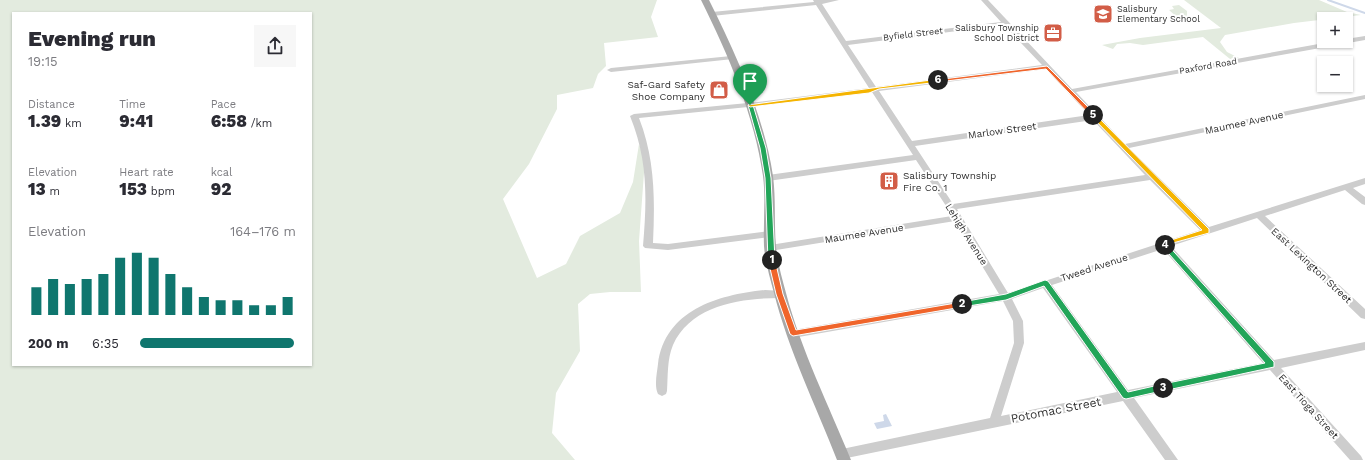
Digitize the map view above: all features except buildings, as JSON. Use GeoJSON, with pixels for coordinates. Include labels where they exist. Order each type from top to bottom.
{"type":"FeatureCollection","features":[{"type":"Feature","properties":{"kind":"main road"},"geometry":{"type":"LineString","coordinates":[[705,0],[750,105],[763,148],[768,178],[770,248],[780,294],[793,334],[843,457]]}},
{"type":"Feature","properties":{"kind":"street"},"geometry":{"type":"LineString","coordinates":[[712,14],[836,0]]}},
{"type":"Feature","properties":{"kind":"street"},"geometry":{"type":"LineString","coordinates":[[984,0],[1123,147],[1207,231]]}},
{"type":"Feature","properties":{"kind":"street","name":"Lehigh Avenue"},"geometry":{"type":"LineString","coordinates":[[817,2],[951,207],[1006,297],[1018,321],[1020,343],[994,422]]}},
{"type":"Feature","properties":{"kind":"street","name":"Byfield Street"},"geometry":{"type":"LineString","coordinates":[[844,43],[1007,23]]}},
{"type":"Feature","properties":{"kind":"street","name":"Paxford Road"},"geometry":{"type":"LineString","coordinates":[[1353,40],[1365,38]]}},
{"type":"Feature","properties":{"kind":"street","name":"Paxford Road"},"geometry":{"type":"LineString","coordinates":[[1071,92],[1317,46]]}},
{"type":"Feature","properties":{"kind":"street"},"geometry":{"type":"LineString","coordinates":[[611,70],[731,58]]}},
{"type":"Feature","properties":{"kind":"street"},"geometry":{"type":"LineString","coordinates":[[769,234],[668,247],[648,246],[650,175],[643,139],[634,116],[750,105],[1047,67]]}},
{"type":"Feature","properties":{"kind":"street","name":"Maumee Avenue"},"geometry":{"type":"LineString","coordinates":[[1123,147],[1365,97]]}},
{"type":"Feature","properties":{"kind":"street","name":"Marlow Street"},"geometry":{"type":"LineString","coordinates":[[909,144],[1095,117]]}},
{"type":"Feature","properties":{"kind":"street"},"geometry":{"type":"LineString","coordinates":[[768,178],[918,157]]}},
{"type":"Feature","properties":{"kind":"street"},"geometry":{"type":"LineString","coordinates":[[951,207],[1153,177]]}},
{"type":"Feature","properties":{"kind":"street","name":"Tweed Avenue"},"geometry":{"type":"LineString","coordinates":[[793,334],[1006,297],[1045,283],[1365,181]]}},
{"type":"Feature","properties":{"kind":"street"},"geometry":{"type":"LineString","coordinates":[[1347,186],[1365,202]]}},
{"type":"Feature","properties":{"kind":"street","name":"East Lexington Street"},"geometry":{"type":"LineString","coordinates":[[1259,215],[1365,315]]}},
{"type":"Feature","properties":{"kind":"street","name":"Maumee Avenue"},"geometry":{"type":"LineString","coordinates":[[770,248],[957,218]]}},
{"type":"Feature","properties":{"kind":"street","name":"East Tioga Street"},"geometry":{"type":"LineString","coordinates":[[1165,245],[1357,460]]}},
{"type":"Feature","properties":{"kind":"street"},"geometry":{"type":"LineString","coordinates":[[1045,283],[1172,460]]}},
{"type":"Feature","properties":{"kind":"street"},"geometry":{"type":"LineString","coordinates":[[662,391],[663,366],[666,350],[672,335],[686,321],[721,301],[751,294],[780,294]]}},
{"type":"Feature","properties":{"kind":"street","name":"Potomac Street"},"geometry":{"type":"LineString","coordinates":[[843,457],[994,422],[1365,346]]}},
{"type":"Feature","properties":{"kind":"shaded area"},"geometry":{"type":"Polygon","coordinates":[[[0,0],[657,0],[651,17],[658,37],[604,43],[606,66],[598,74],[593,88],[557,95],[557,109],[529,164],[503,199],[537,278],[566,264],[580,236],[620,213],[633,182],[639,144],[645,159],[639,241],[641,292],[610,292],[590,294],[578,304],[580,351],[556,393],[552,433],[575,460],[0,460],[0,0]]]}},
{"type":"Feature","properties":{"kind":"shaded area"},"geometry":{"type":"Polygon","coordinates":[[[1184,0],[1319,0],[1347,12],[1317,12],[1317,20],[1225,35],[1220,42],[1227,52],[1239,58],[1230,59],[1203,37],[1143,45],[1130,43],[1117,44],[1113,49],[1102,45],[1140,38],[1221,28],[1184,0]]]}},
{"type":"Feature","properties":{"kind":"shaded area"},"geometry":{"type":"Polygon","coordinates":[[[1179,5],[1187,11],[1187,21],[1178,18],[1169,10],[1174,9],[1172,6],[1179,5]]]}},
{"type":"Feature","properties":{"kind":"shaded area"},"geometry":{"type":"Polygon","coordinates":[[[1353,13],[1361,15],[1353,16],[1353,13]]]}},
{"type":"Feature","properties":{"kind":"water"},"geometry":{"type":"Polygon","coordinates":[[[886,414],[892,426],[877,429],[874,423],[884,421],[883,415],[886,414]]]}},
{"type":"Feature","properties":{"kind":"waterway"},"geometry":{"type":"LineString","coordinates":[[1328,0],[1365,13]]}},
{"type":"Feature","properties":{"kind":"place","name":"Salisbury Elementary School"},"geometry":{"type":"Point","coordinates":[1103,14]}},
{"type":"Feature","properties":{"kind":"place","name":"Salisbury Township School District"},"geometry":{"type":"Point","coordinates":[1053,33]}},
{"type":"Feature","properties":{"kind":"place","name":"Saf-Gard Safety Shoe Company"},"geometry":{"type":"Point","coordinates":[719,90]}},
{"type":"Feature","properties":{"kind":"place","name":"Salisbury Township Fire Co. 1"},"geometry":{"type":"Point","coordinates":[889,181]}},
{"type":"Feature","properties":{"kind":"route"},"geometry":{"type":"LineString","coordinates":[[1047,67],[1144,169],[1207,231],[1165,245],[1272,364],[1126,396],[1045,283],[1006,297],[793,334],[778,288],[772,262],[769,234],[768,178],[763,148],[750,105],[869,91],[878,88],[1047,67]]}}]}
